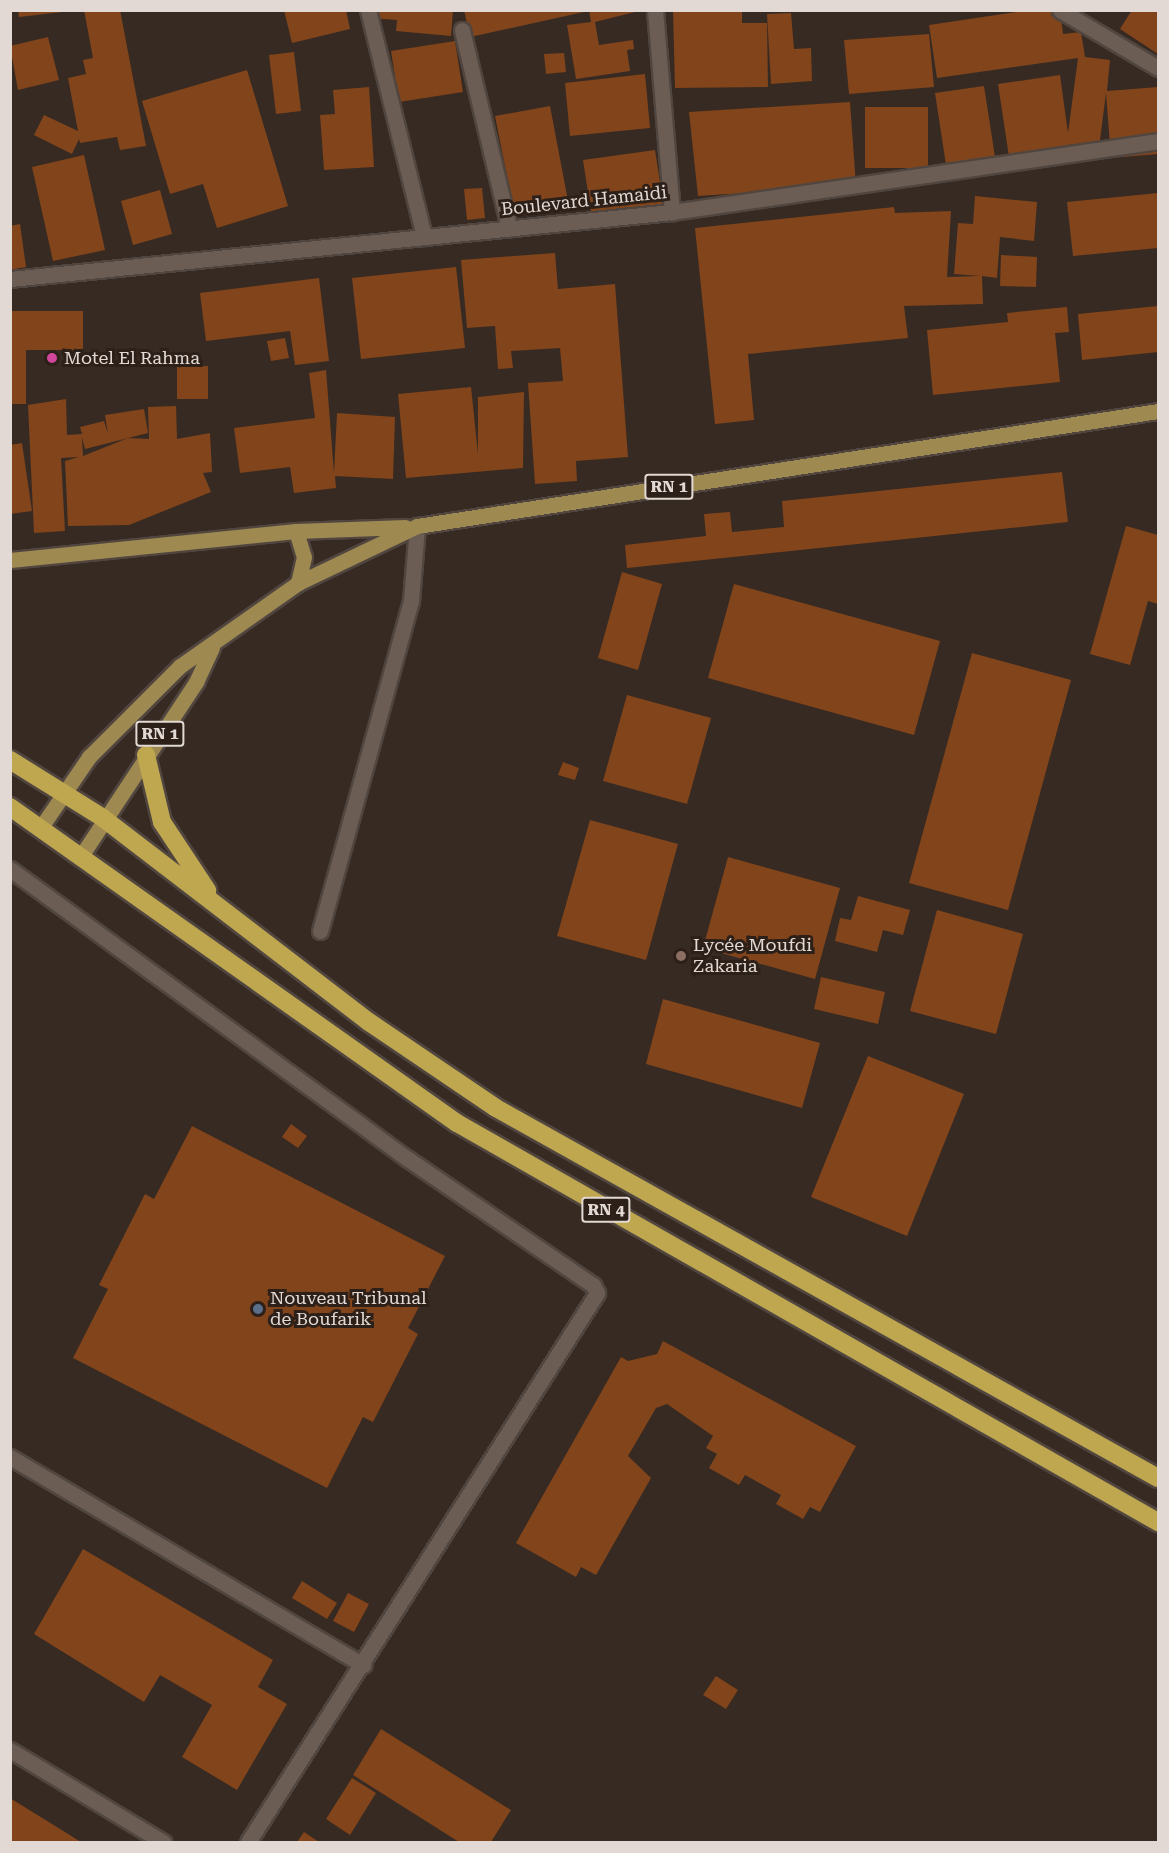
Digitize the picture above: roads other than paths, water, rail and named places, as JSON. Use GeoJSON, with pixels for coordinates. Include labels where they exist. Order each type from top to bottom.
{"type":"FeatureCollection","features":[{"type":"Feature","properties":{"kind":"highway"},"geometry":{"type":"LineString","coordinates":[[146,754],[162,822],[222,910]]}},
{"type":"Feature","properties":{"kind":"highway"},"geometry":{"type":"LineString","coordinates":[[10,759],[64,790],[104,818]]}},
{"type":"Feature","properties":{"kind":"highway"},"geometry":{"type":"LineString","coordinates":[[10,807],[81,856]]}},
{"type":"Feature","properties":{"kind":"highway","name":"RN 4"},"geometry":{"type":"LineString","coordinates":[[104,818],[369,1022],[496,1108],[1158,1478]]}},
{"type":"Feature","properties":{"kind":"highway","name":"RN 4"},"geometry":{"type":"LineString","coordinates":[[81,856],[347,1050],[457,1123],[1158,1522]]}},
{"type":"Feature","properties":{"kind":"main road","name":"RN 1"},"geometry":{"type":"LineString","coordinates":[[10,560],[296,531],[417,526],[1158,411]]}},
{"type":"Feature","properties":{"kind":"main road","name":"RN 1"},"geometry":{"type":"LineString","coordinates":[[81,856],[212,648],[298,583],[417,526]]}},
{"type":"Feature","properties":{"kind":"main road"},"geometry":{"type":"LineString","coordinates":[[296,531],[304,557],[298,583]]}},
{"type":"Feature","properties":{"kind":"main road"},"geometry":{"type":"LineString","coordinates":[[41,827],[64,790],[123,717],[180,666],[212,648]]}},
{"type":"Feature","properties":{"kind":"street"},"geometry":{"type":"LineString","coordinates":[[368,10],[424,237]]}},
{"type":"Feature","properties":{"kind":"street"},"geometry":{"type":"LineString","coordinates":[[655,10],[672,212]]}},
{"type":"Feature","properties":{"kind":"street"},"geometry":{"type":"LineString","coordinates":[[1060,10],[1158,68]]}},
{"type":"Feature","properties":{"kind":"street"},"geometry":{"type":"LineString","coordinates":[[462,30],[509,228]]}},
{"type":"Feature","properties":{"kind":"street","name":"Boulevard Hamaidi"},"geometry":{"type":"LineString","coordinates":[[10,279],[672,212],[1158,141]]}},
{"type":"Feature","properties":{"kind":"street"},"geometry":{"type":"LineString","coordinates":[[320,931],[411,601],[417,526]]}},
{"type":"Feature","properties":{"kind":"street"},"geometry":{"type":"LineString","coordinates":[[10,868],[408,1159],[593,1285],[597,1293],[363,1665],[248,1842]]}},
{"type":"Feature","properties":{"kind":"street"},"geometry":{"type":"LineString","coordinates":[[10,1457],[363,1665]]}},
{"type":"Feature","properties":{"kind":"street"},"geometry":{"type":"LineString","coordinates":[[10,1750],[163,1842]]}},
{"type":"Feature","properties":{"kind":"place","name":"Motel El Rahma"},"geometry":{"type":"Point","coordinates":[52,358]}},
{"type":"Feature","properties":{"kind":"place","name":"Lycée Moufdi Zakaria"},"geometry":{"type":"Point","coordinates":[681,956]}},
{"type":"Feature","properties":{"kind":"place","name":"Nouveau Tribunal de Boufarik"},"geometry":{"type":"Point","coordinates":[258,1309]}}]}
